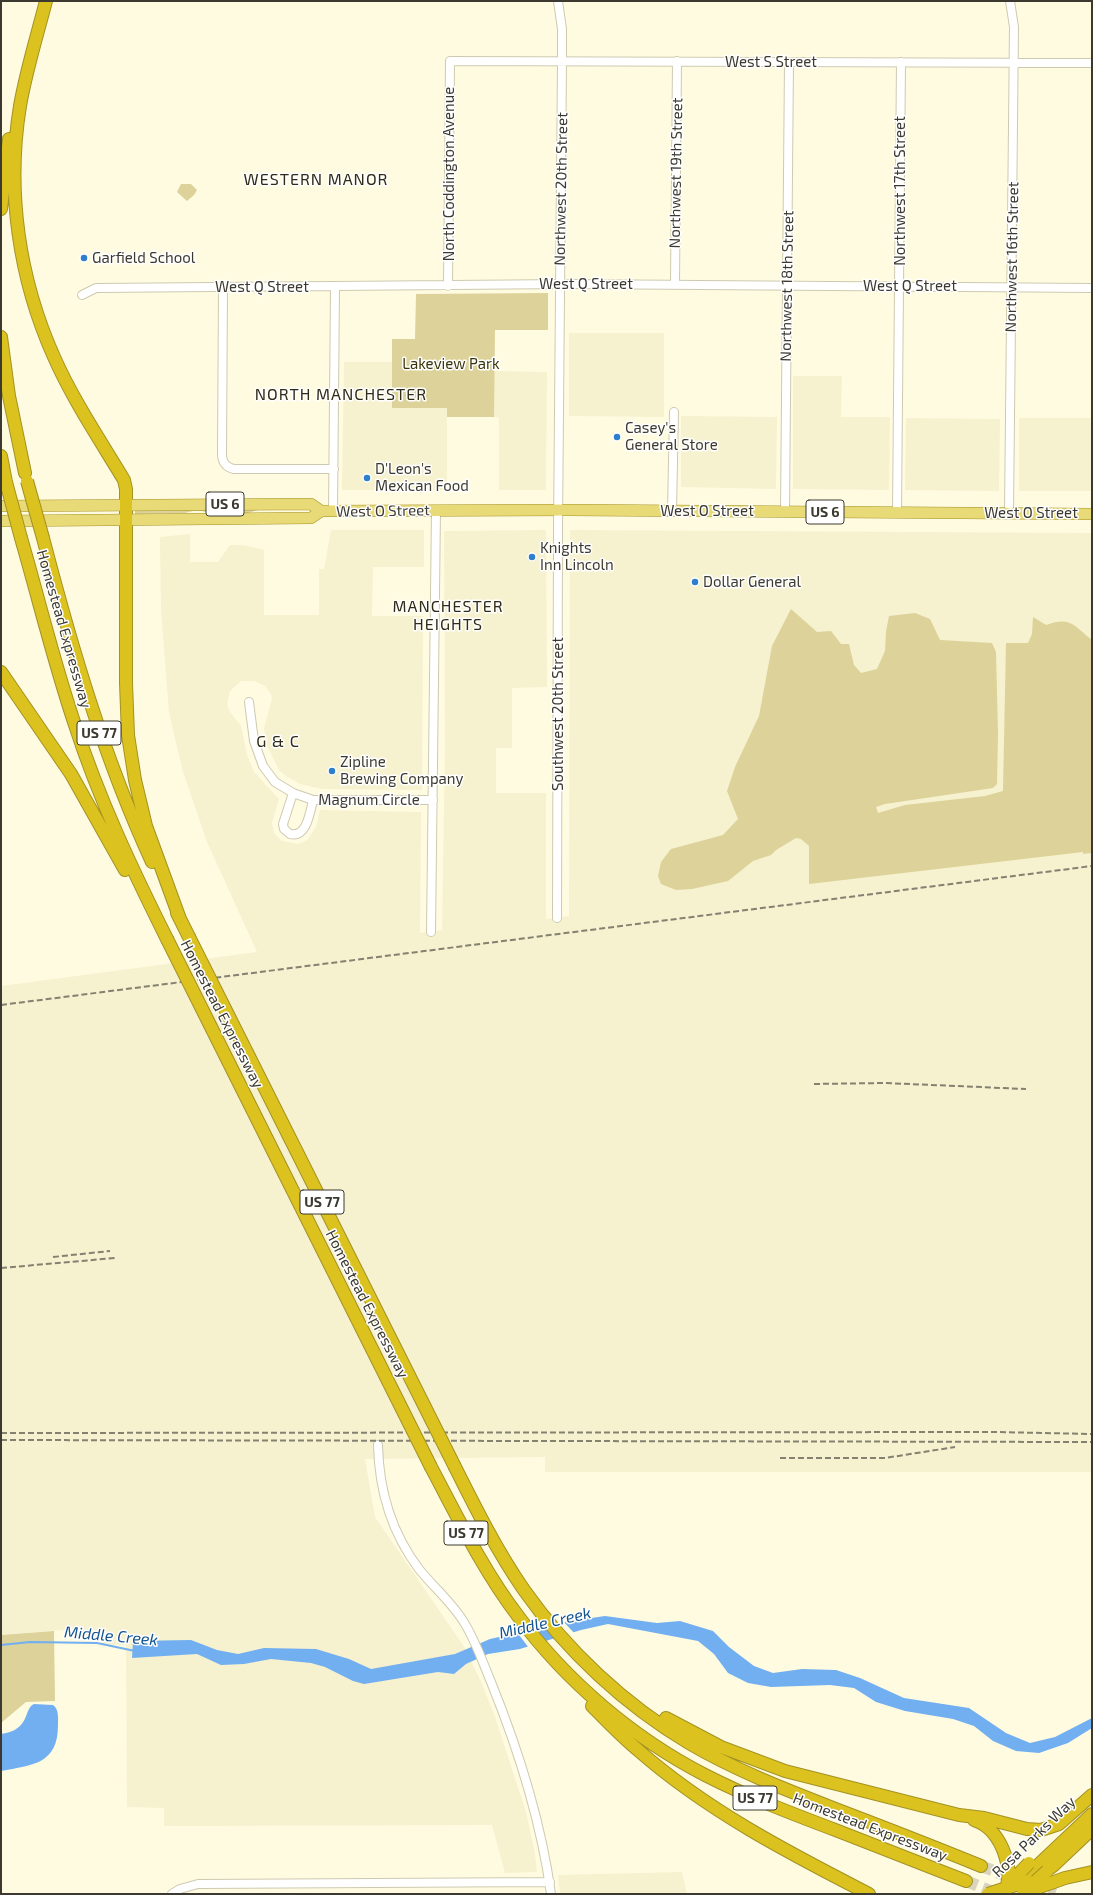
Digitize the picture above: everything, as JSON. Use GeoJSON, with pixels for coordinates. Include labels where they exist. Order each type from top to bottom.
{"type":"FeatureCollection","features":[{"type":"Feature","properties":{"kind":"highway"},"geometry":{"type":"LineString","coordinates":[[1,209],[6,159],[18,91],[27,56],[45,1]]}},
{"type":"Feature","properties":{"kind":"highway"},"geometry":{"type":"LineString","coordinates":[[45,1],[25,80],[16,134],[15,192],[20,248],[26,277],[44,333],[68,386],[124,480],[126,489],[126,683],[128,735],[135,780],[146,826],[180,919]]}},
{"type":"Feature","properties":{"kind":"highway","name":"US 77"},"geometry":{"type":"LineString","coordinates":[[1,337],[9,396],[26,477]]}},
{"type":"Feature","properties":{"kind":"highway"},"geometry":{"type":"LineString","coordinates":[[1,390],[26,477]]}},
{"type":"Feature","properties":{"kind":"highway","name":"US 77"},"geometry":{"type":"LineString","coordinates":[[1,456],[6,482]]}},
{"type":"Feature","properties":{"kind":"highway"},"geometry":{"type":"LineString","coordinates":[[1,469],[6,482]]}},
{"type":"Feature","properties":{"kind":"highway","name":"Homestead Expressway"},"geometry":{"type":"LineString","coordinates":[[26,477],[65,622],[102,740],[138,832],[180,919],[491,1538],[524,1590],[558,1633],[591,1667],[622,1696],[677,1736],[735,1767],[803,1796],[981,1866]]}},
{"type":"Feature","properties":{"kind":"highway","name":"Homestead Expressway"},"geometry":{"type":"LineString","coordinates":[[6,482],[74,724],[111,820],[166,939],[431,1467],[481,1562],[503,1596],[519,1618],[567,1673],[591,1695],[654,1745],[704,1774],[775,1807],[966,1881]]}},
{"type":"Feature","properties":{"kind":"highway"},"geometry":{"type":"LineString","coordinates":[[1,672],[58,753],[125,870],[153,911]]}},
{"type":"Feature","properties":{"kind":"highway"},"geometry":{"type":"LineString","coordinates":[[567,1673],[585,1699],[637,1750],[670,1776],[726,1815],[869,1894]]}},
{"type":"Feature","properties":{"kind":"highway"},"geometry":{"type":"LineString","coordinates":[[622,1696],[643,1704],[703,1739],[756,1761],[785,1771],[959,1815],[977,1821],[988,1828],[1001,1844],[1006,1855],[1009,1871],[1003,1892]]}},
{"type":"Feature","properties":{"kind":"highway"},"geometry":{"type":"LineString","coordinates":[[959,1815],[984,1818],[1027,1829],[1041,1830],[1058,1824],[1092,1795]]}},
{"type":"Feature","properties":{"kind":"highway","name":"Rosa Parks Way"},"geometry":{"type":"LineString","coordinates":[[1022,1894],[1038,1867],[1092,1803]]}},
{"type":"Feature","properties":{"kind":"highway"},"geometry":{"type":"LineString","coordinates":[[1022,1894],[1028,1880],[1038,1867],[1092,1814]]}},
{"type":"Feature","properties":{"kind":"highway","name":"Rosa Parks Way"},"geometry":{"type":"LineString","coordinates":[[1003,1892],[1092,1829]]}},
{"type":"Feature","properties":{"kind":"highway"},"geometry":{"type":"LineString","coordinates":[[824,1870],[838,1885],[856,1894]]}},
{"type":"Feature","properties":{"kind":"highway"},"geometry":{"type":"LineString","coordinates":[[1022,1894],[1065,1878],[1092,1872]]}},
{"type":"Feature","properties":{"kind":"highway"},"geometry":{"type":"LineString","coordinates":[[988,1894],[1003,1892],[1028,1880]]}},
{"type":"Feature","properties":{"kind":"main road","name":"West O Street"},"geometry":{"type":"LineString","coordinates":[[1,506],[311,504],[321,511],[558,510],[1092,514]]}},
{"type":"Feature","properties":{"kind":"main road","name":"West O Street"},"geometry":{"type":"LineString","coordinates":[[1,521],[311,518],[321,511]]}},
{"type":"Feature","properties":{"kind":"street","name":"Northwest 20th Street"},"geometry":{"type":"LineString","coordinates":[[558,1],[562,29],[558,510]]}},
{"type":"Feature","properties":{"kind":"street","name":"Northwest 16th Street"},"geometry":{"type":"LineString","coordinates":[[1009,513],[1014,62],[1013,18],[1010,1]]}},
{"type":"Feature","properties":{"kind":"street","name":"West S Street"},"geometry":{"type":"LineString","coordinates":[[450,61],[1092,62]]}},
{"type":"Feature","properties":{"kind":"street","name":"North Coddington Avenue"},"geometry":{"type":"LineString","coordinates":[[448,286],[450,61]]}},
{"type":"Feature","properties":{"kind":"street","name":"Northwest 19th Street"},"geometry":{"type":"LineString","coordinates":[[674,285],[677,62]]}},
{"type":"Feature","properties":{"kind":"street","name":"Northwest 18th Street"},"geometry":{"type":"LineString","coordinates":[[785,511],[789,62]]}},
{"type":"Feature","properties":{"kind":"street","name":"Northwest 17th Street"},"geometry":{"type":"LineString","coordinates":[[898,512],[902,62]]}},
{"type":"Feature","properties":{"kind":"street","name":"West Q Street"},"geometry":{"type":"LineString","coordinates":[[82,295],[96,288],[560,284],[1092,288]]}},
{"type":"Feature","properties":{"kind":"street"},"geometry":{"type":"LineString","coordinates":[[223,287],[222,461],[226,466],[234,469],[334,469]]}},
{"type":"Feature","properties":{"kind":"street"},"geometry":{"type":"LineString","coordinates":[[333,511],[336,287]]}},
{"type":"Feature","properties":{"kind":"street"},"geometry":{"type":"LineString","coordinates":[[672,511],[674,412]]}},
{"type":"Feature","properties":{"kind":"street"},"geometry":{"type":"LineString","coordinates":[[431,932],[434,800],[436,510]]}},
{"type":"Feature","properties":{"kind":"street","name":"Southwest 20th Street"},"geometry":{"type":"LineString","coordinates":[[556,918],[558,510]]}},
{"type":"Feature","properties":{"kind":"street","name":"Magnum Circle"},"geometry":{"type":"LineString","coordinates":[[249,702],[254,738],[263,766],[275,782],[292,793],[313,800],[434,800]]}},
{"type":"Feature","properties":{"kind":"street"},"geometry":{"type":"LineString","coordinates":[[292,793],[283,824],[284,829],[290,834],[299,833],[305,828],[313,800]]}},
{"type":"Feature","properties":{"kind":"street"},"geometry":{"type":"LineString","coordinates":[[378,1445],[378,1465],[384,1500],[398,1537],[420,1569],[457,1612],[472,1636],[511,1732],[532,1800],[552,1894]]}},
{"type":"Feature","properties":{"kind":"street"},"geometry":{"type":"LineString","coordinates":[[173,1893],[189,1885],[198,1884],[354,1886],[550,1882]]}},
{"type":"Feature","properties":{"kind":"shaded area"},"geometry":{"type":"Polygon","coordinates":[[[569,333],[664,333],[664,417],[569,416],[569,333]]]}},
{"type":"Feature","properties":{"kind":"shaded area","name":"NORTH MANCHESTER"},"geometry":{"type":"Polygon","coordinates":[[[344,362],[392,362],[392,408],[447,408],[447,490],[342,490],[344,362]]]}},
{"type":"Feature","properties":{"kind":"shaded area"},"geometry":{"type":"Polygon","coordinates":[[[494,371],[547,372],[546,490],[499,490],[499,418],[494,417],[494,371]]]}},
{"type":"Feature","properties":{"kind":"shaded area"},"geometry":{"type":"Polygon","coordinates":[[[793,376],[842,376],[841,417],[890,417],[889,490],[793,489],[793,376]]]}},
{"type":"Feature","properties":{"kind":"shaded area"},"geometry":{"type":"Polygon","coordinates":[[[681,416],[777,417],[776,489],[681,487],[681,416]]]}},
{"type":"Feature","properties":{"kind":"shaded area"},"geometry":{"type":"Polygon","coordinates":[[[906,418],[1000,419],[999,491],[905,490],[906,418]]]}},
{"type":"Feature","properties":{"kind":"shaded area"},"geometry":{"type":"Polygon","coordinates":[[[1019,418],[1092,418],[1092,491],[1019,491],[1019,418]]]}},
{"type":"Feature","properties":{"kind":"shaded area"},"geometry":{"type":"Polygon","coordinates":[[[331,530],[424,530],[424,567],[373,567],[372,616],[423,616],[422,790],[322,789],[300,784],[279,770],[267,746],[264,728],[272,699],[271,694],[265,686],[254,681],[241,681],[230,691],[227,704],[230,712],[241,726],[247,755],[254,772],[279,799],[272,823],[274,833],[282,841],[298,844],[307,840],[316,827],[320,810],[421,812],[420,933],[442,930],[445,748],[444,531],[546,530],[547,687],[512,688],[512,748],[496,748],[496,793],[546,793],[546,919],[569,916],[570,530],[1092,533],[1092,644],[1086,639],[1083,854],[1092,853],[1092,1472],[545,1472],[545,1457],[365,1459],[375,1517],[465,1648],[482,1684],[495,1717],[526,1812],[535,1854],[537,1872],[505,1873],[492,1825],[164,1826],[164,1808],[127,1807],[126,1645],[102,1645],[102,1639],[62,1630],[1,1635],[1,986],[257,952],[207,842],[183,772],[169,713],[161,610],[160,537],[190,534],[190,562],[218,562],[230,545],[243,545],[264,550],[264,615],[319,615],[319,569],[324,569],[331,530]]]}},
{"type":"Feature","properties":{"kind":"shaded area"},"geometry":{"type":"Polygon","coordinates":[[[682,1872],[687,1894],[560,1894],[558,1875],[682,1872]]]}},
{"type":"Feature","properties":{"kind":"green space"},"geometry":{"type":"Polygon","coordinates":[[[181,184],[191,184],[197,190],[187,201],[177,192],[181,184]]]}},
{"type":"Feature","properties":{"kind":"green space","name":"Lakeview Park"},"geometry":{"type":"Polygon","coordinates":[[[548,293],[548,330],[495,330],[494,417],[447,417],[447,408],[392,408],[392,339],[415,339],[416,294],[548,293]]]}},
{"type":"Feature","properties":{"kind":"green space"},"geometry":{"type":"Polygon","coordinates":[[[261,509],[248,513],[209,513],[193,511],[185,513],[135,514],[135,510],[261,509]]]}},
{"type":"Feature","properties":{"kind":"green space"},"geometry":{"type":"Polygon","coordinates":[[[791,609],[817,632],[831,631],[841,644],[849,644],[854,665],[861,673],[877,669],[885,651],[889,616],[915,613],[930,619],[940,640],[992,643],[996,652],[998,733],[997,784],[993,788],[885,804],[876,807],[878,813],[905,805],[985,796],[1003,791],[1006,643],[1028,643],[1032,634],[1033,617],[1046,625],[1061,621],[1076,626],[1092,640],[1092,853],[1083,854],[1083,852],[809,884],[809,846],[801,839],[796,838],[776,850],[771,855],[753,861],[728,881],[692,889],[676,890],[661,884],[658,876],[661,862],[671,849],[723,835],[738,819],[727,791],[735,767],[759,716],[772,646],[791,609]]]}},
{"type":"Feature","properties":{"kind":"green space"},"geometry":{"type":"Polygon","coordinates":[[[54,1631],[55,1701],[26,1702],[1,1723],[1,1635],[54,1631]]]}},
{"type":"Feature","properties":{"kind":"water"},"geometry":{"type":"Polygon","coordinates":[[[605,1616],[657,1623],[680,1621],[713,1631],[729,1647],[754,1666],[773,1673],[802,1669],[836,1670],[860,1678],[904,1698],[969,1708],[1006,1733],[1030,1743],[1055,1737],[1092,1718],[1092,1728],[1068,1743],[1039,1753],[1016,1751],[993,1741],[974,1726],[953,1719],[905,1711],[876,1702],[854,1688],[830,1685],[771,1687],[748,1683],[728,1673],[714,1654],[698,1641],[608,1624],[581,1630],[520,1649],[488,1654],[466,1664],[454,1674],[438,1672],[364,1684],[353,1681],[325,1667],[311,1663],[271,1659],[244,1664],[221,1665],[197,1654],[132,1658],[133,1641],[191,1640],[217,1650],[238,1654],[264,1648],[316,1649],[349,1659],[371,1669],[455,1654],[490,1639],[571,1621],[605,1616]]]}},
{"type":"Feature","properties":{"kind":"water"},"geometry":{"type":"Polygon","coordinates":[[[34,1704],[53,1705],[56,1709],[58,1714],[58,1725],[57,1738],[54,1748],[42,1760],[33,1764],[1,1771],[1,1734],[11,1732],[22,1724],[28,1710],[34,1704]]]}},
{"type":"Feature","properties":{"kind":"pier"},"geometry":{"type":"Polygon","coordinates":[[[563,1621],[575,1634],[557,1639],[544,1625],[563,1621]]]}},
{"type":"Feature","properties":{"kind":"pier"},"geometry":{"type":"Polygon","coordinates":[[[533,1627],[546,1643],[529,1648],[516,1631],[533,1627]]]}},
{"type":"Feature","properties":{"kind":"waterway","name":"Middle Creek"},"geometry":{"type":"LineString","coordinates":[[1,1645],[30,1642],[97,1643],[135,1651]]}},
{"type":"Feature","properties":{"kind":"tunnel"},"geometry":{"type":"LineString","coordinates":[[981,1866],[1055,1894]]}},
{"type":"Feature","properties":{"kind":"tunnel"},"geometry":{"type":"LineString","coordinates":[[966,1881],[998,1894]]}},
{"type":"Feature","properties":{"kind":"railway"},"geometry":{"type":"LineString","coordinates":[[1,1005],[1092,866]]}},
{"type":"Feature","properties":{"kind":"railway"},"geometry":{"type":"LineString","coordinates":[[814,1084],[885,1083],[1026,1089]]}},
{"type":"Feature","properties":{"kind":"railway"},"geometry":{"type":"LineString","coordinates":[[53,1257],[110,1251]]}},
{"type":"Feature","properties":{"kind":"railway"},"geometry":{"type":"LineString","coordinates":[[1,1268],[115,1258]]}},
{"type":"Feature","properties":{"kind":"railway"},"geometry":{"type":"LineString","coordinates":[[1,1433],[994,1432],[1092,1434]]}},
{"type":"Feature","properties":{"kind":"railway"},"geometry":{"type":"LineString","coordinates":[[1,1440],[1092,1442]]}},
{"type":"Feature","properties":{"kind":"railway"},"geometry":{"type":"LineString","coordinates":[[780,1458],[885,1458],[955,1447]]}},
{"type":"Feature","properties":{"kind":"place","name":"Garfield School"},"geometry":{"type":"Point","coordinates":[84,258]}},
{"type":"Feature","properties":{"kind":"place","name":"Casey's General Store"},"geometry":{"type":"Point","coordinates":[617,437]}},
{"type":"Feature","properties":{"kind":"place","name":"D'Leon's Mexican Food"},"geometry":{"type":"Point","coordinates":[367,478]}},
{"type":"Feature","properties":{"kind":"place","name":"Knights Inn Lincoln"},"geometry":{"type":"Point","coordinates":[532,557]}},
{"type":"Feature","properties":{"kind":"place","name":"Dollar General"},"geometry":{"type":"Point","coordinates":[695,582]}},
{"type":"Feature","properties":{"kind":"place","name":"Zipline Brewing Company"},"geometry":{"type":"Point","coordinates":[332,771]}},
{"type":"Feature","properties":{"kind":"district","name":"WESTERN MANOR"},"geometry":{"type":"Point","coordinates":[316,180]}},
{"type":"Feature","properties":{"kind":"district","name":"NORTH MANCHESTER"},"geometry":{"type":"Point","coordinates":[341,395]}},
{"type":"Feature","properties":{"kind":"district","name":"MANCHESTER HEIGHTS"},"geometry":{"type":"Point","coordinates":[448,616]}},
{"type":"Feature","properties":{"kind":"district","name":"G & C"},"geometry":{"type":"Point","coordinates":[278,742]}}]}
